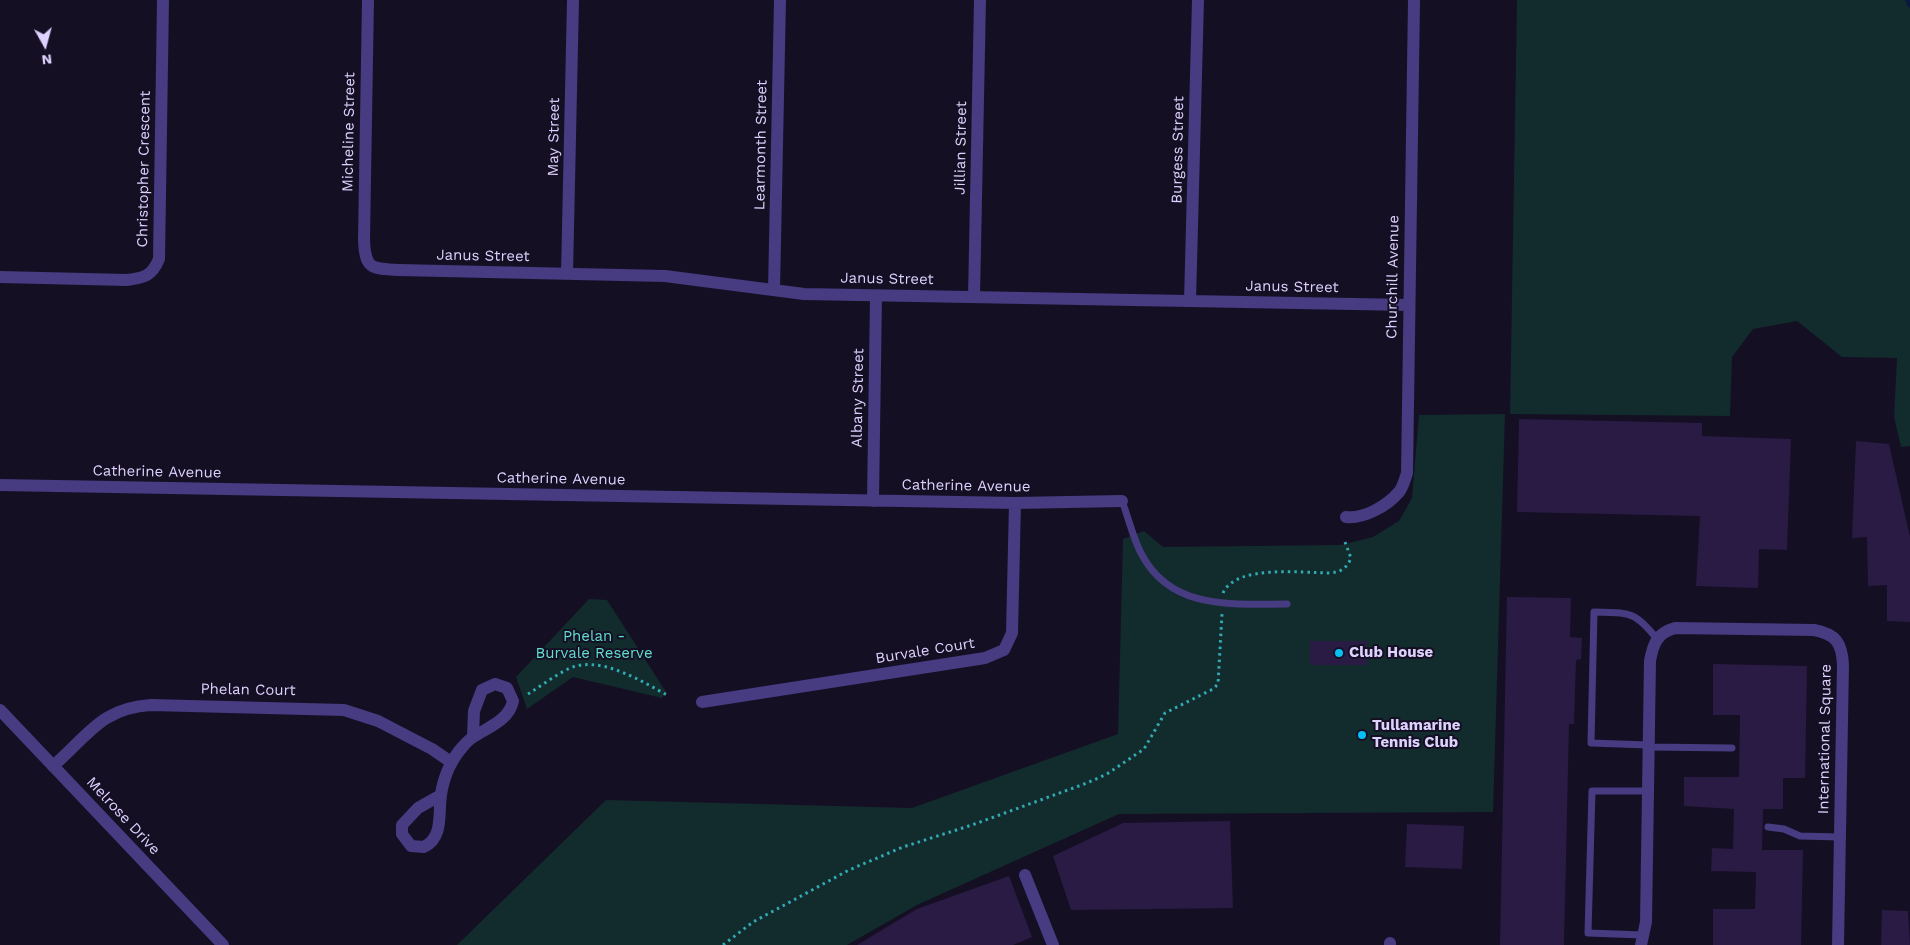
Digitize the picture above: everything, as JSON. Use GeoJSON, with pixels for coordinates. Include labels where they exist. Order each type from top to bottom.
{"type":"FeatureCollection","features":[{"type":"Feature","properties":{"kind":"street","name":"Christopher Crescent"},"geometry":{"type":"LineString","coordinates":[[0,277],[127,280],[145,278],[155,269],[159,259],[163,0]]}},
{"type":"Feature","properties":{"kind":"street","name":"Micheline Street"},"geometry":{"type":"LineString","coordinates":[[368,0],[364,240],[368,264]]}},
{"type":"Feature","properties":{"kind":"street","name":"May Street"},"geometry":{"type":"LineString","coordinates":[[567,274],[573,0]]}},
{"type":"Feature","properties":{"kind":"street","name":"Learmonth Street"},"geometry":{"type":"LineString","coordinates":[[774,290],[780,0]]}},
{"type":"Feature","properties":{"kind":"street","name":"Jillian Street"},"geometry":{"type":"LineString","coordinates":[[974,297],[980,0]]}},
{"type":"Feature","properties":{"kind":"street","name":"Burgess Street"},"geometry":{"type":"LineString","coordinates":[[1190,301],[1198,0]]}},
{"type":"Feature","properties":{"kind":"street","name":"Churchill Avenue"},"geometry":{"type":"LineString","coordinates":[[1346,517],[1368,514],[1387,502],[1400,491],[1408,473],[1408,305],[1414,0]]}},
{"type":"Feature","properties":{"kind":"street","name":"Janus Street"},"geometry":{"type":"LineString","coordinates":[[368,264],[373,268],[381,269],[665,276],[804,294],[1408,305]]}},
{"type":"Feature","properties":{"kind":"street","name":"Albany Street"},"geometry":{"type":"LineString","coordinates":[[873,500],[876,296]]}},
{"type":"Feature","properties":{"kind":"street","name":"Catherine Avenue"},"geometry":{"type":"LineString","coordinates":[[0,485],[1015,503],[1122,501]]}},
{"type":"Feature","properties":{"kind":"street","name":"Burvale Court"},"geometry":{"type":"LineString","coordinates":[[702,702],[985,658],[1004,650],[1012,633],[1015,503]]}},
{"type":"Feature","properties":{"kind":"street","name":"International Square"},"geometry":{"type":"LineString","coordinates":[[1658,639],[1668,630],[1675,628],[1814,630],[1826,632],[1835,638],[1840,645],[1843,655],[1838,945]]}},
{"type":"Feature","properties":{"kind":"street"},"geometry":{"type":"LineString","coordinates":[[1642,940],[1646,922],[1650,661],[1653,645],[1658,639]]}},
{"type":"Feature","properties":{"kind":"street","name":"Phelan Court"},"geometry":{"type":"LineString","coordinates":[[53,766],[96,725],[112,714],[131,708],[151,705],[344,710],[378,721],[432,749],[451,762]]}},
{"type":"Feature","properties":{"kind":"street","name":"Melrose Drive"},"geometry":{"type":"LineString","coordinates":[[0,710],[223,945]]}},
{"type":"Feature","properties":{"kind":"street"},"geometry":{"type":"LineString","coordinates":[[441,795],[451,762],[473,736]]}},
{"type":"Feature","properties":{"kind":"street"},"geometry":{"type":"LineString","coordinates":[[1025,875],[1053,945]]}},
{"type":"Feature","properties":{"kind":"lane"},"geometry":{"type":"LineString","coordinates":[[1122,501],[1142,554],[1160,577],[1187,596],[1204,602],[1222,604],[1287,604]]}},
{"type":"Feature","properties":{"kind":"lane"},"geometry":{"type":"LineString","coordinates":[[1658,639],[1641,620],[1632,614],[1594,612],[1592,743],[1732,748]]}},
{"type":"Feature","properties":{"kind":"lane"},"geometry":{"type":"LineString","coordinates":[[1642,940],[1588,933],[1592,791],[1648,791]]}},
{"type":"Feature","properties":{"kind":"lane"},"geometry":{"type":"LineString","coordinates":[[1768,827],[1784,829],[1800,836],[1840,837]]}},
{"type":"Feature","properties":{"kind":"path"},"geometry":{"type":"LineString","coordinates":[[724,945],[753,922],[849,870],[903,847],[972,825],[1087,783],[1130,760],[1149,741],[1165,713],[1214,689],[1218,684],[1222,595],[1226,586],[1245,575],[1330,573],[1340,570],[1345,568],[1351,558],[1346,542]]}},
{"type":"Feature","properties":{"kind":"path"},"geometry":{"type":"LineString","coordinates":[[528,694],[570,668],[582,666],[602,667],[622,672],[667,695]]}},
{"type":"Feature","properties":{"kind":"green space"},"geometry":{"type":"Polygon","coordinates":[[[1517,0],[1910,0],[1910,446],[1901,447],[1894,417],[1897,358],[1842,357],[1797,321],[1753,329],[1732,357],[1730,416],[1510,414],[1517,0]]]}},
{"type":"Feature","properties":{"kind":"green space"},"geometry":{"type":"Polygon","coordinates":[[[1505,414],[1493,812],[1119,814],[917,905],[847,945],[457,945],[606,800],[912,808],[1118,734],[1123,539],[1144,531],[1163,547],[1341,545],[1373,537],[1399,521],[1412,498],[1419,415],[1505,414]]]}},
{"type":"Feature","properties":{"kind":"green space","name":"Phelan - Burvale Reserve"},"geometry":{"type":"Polygon","coordinates":[[[589,599],[607,600],[666,692],[662,698],[573,677],[527,709],[516,677],[589,599]]]}},
{"type":"Feature","properties":{"kind":"building"},"geometry":{"type":"Polygon","coordinates":[[[1519,419],[1702,423],[1702,436],[1791,439],[1787,550],[1759,549],[1758,588],[1696,586],[1700,516],[1517,512],[1519,419]]]}},
{"type":"Feature","properties":{"kind":"building"},"geometry":{"type":"Polygon","coordinates":[[[1856,441],[1889,444],[1910,537],[1910,622],[1887,621],[1887,585],[1868,586],[1867,537],[1852,538],[1856,441]]]}},
{"type":"Feature","properties":{"kind":"building"},"geometry":{"type":"Polygon","coordinates":[[[1507,597],[1571,598],[1570,637],[1582,638],[1581,659],[1576,660],[1574,724],[1569,724],[1564,945],[1500,945],[1507,597]]]}},
{"type":"Feature","properties":{"kind":"building","name":"Club House"},"geometry":{"type":"Polygon","coordinates":[[[1310,641],[1367,641],[1367,665],[1310,665],[1310,641]]]}},
{"type":"Feature","properties":{"kind":"building"},"geometry":{"type":"Polygon","coordinates":[[[1713,664],[1807,666],[1805,778],[1783,778],[1783,809],[1763,809],[1762,850],[1803,850],[1801,945],[1713,945],[1713,909],[1755,909],[1756,872],[1711,871],[1712,848],[1733,849],[1734,809],[1684,806],[1684,777],[1739,777],[1740,715],[1713,715],[1713,664]]]}},
{"type":"Feature","properties":{"kind":"building"},"geometry":{"type":"Polygon","coordinates":[[[1230,821],[1233,908],[1071,910],[1053,856],[1123,823],[1230,821]]]}},
{"type":"Feature","properties":{"kind":"building"},"geometry":{"type":"Polygon","coordinates":[[[1407,824],[1464,826],[1462,869],[1405,867],[1407,824]]]}},
{"type":"Feature","properties":{"kind":"building"},"geometry":{"type":"Polygon","coordinates":[[[1009,876],[1032,937],[1013,945],[857,945],[917,909],[1009,876]]]}},
{"type":"Feature","properties":{"kind":"building"},"geometry":{"type":"Polygon","coordinates":[[[1882,910],[1908,911],[1910,945],[1881,945],[1882,910]]]}},
{"type":"Feature","properties":{"kind":"waterway"},"geometry":{"type":"LineString","coordinates":[[1908,0],[1910,5]]}},
{"type":"Feature","properties":{"kind":"place","name":"Club House"},"geometry":{"type":"Point","coordinates":[1339,653]}},
{"type":"Feature","properties":{"kind":"place","name":"Tullamarine Tennis Club"},"geometry":{"type":"Point","coordinates":[1362,735]}}]}
